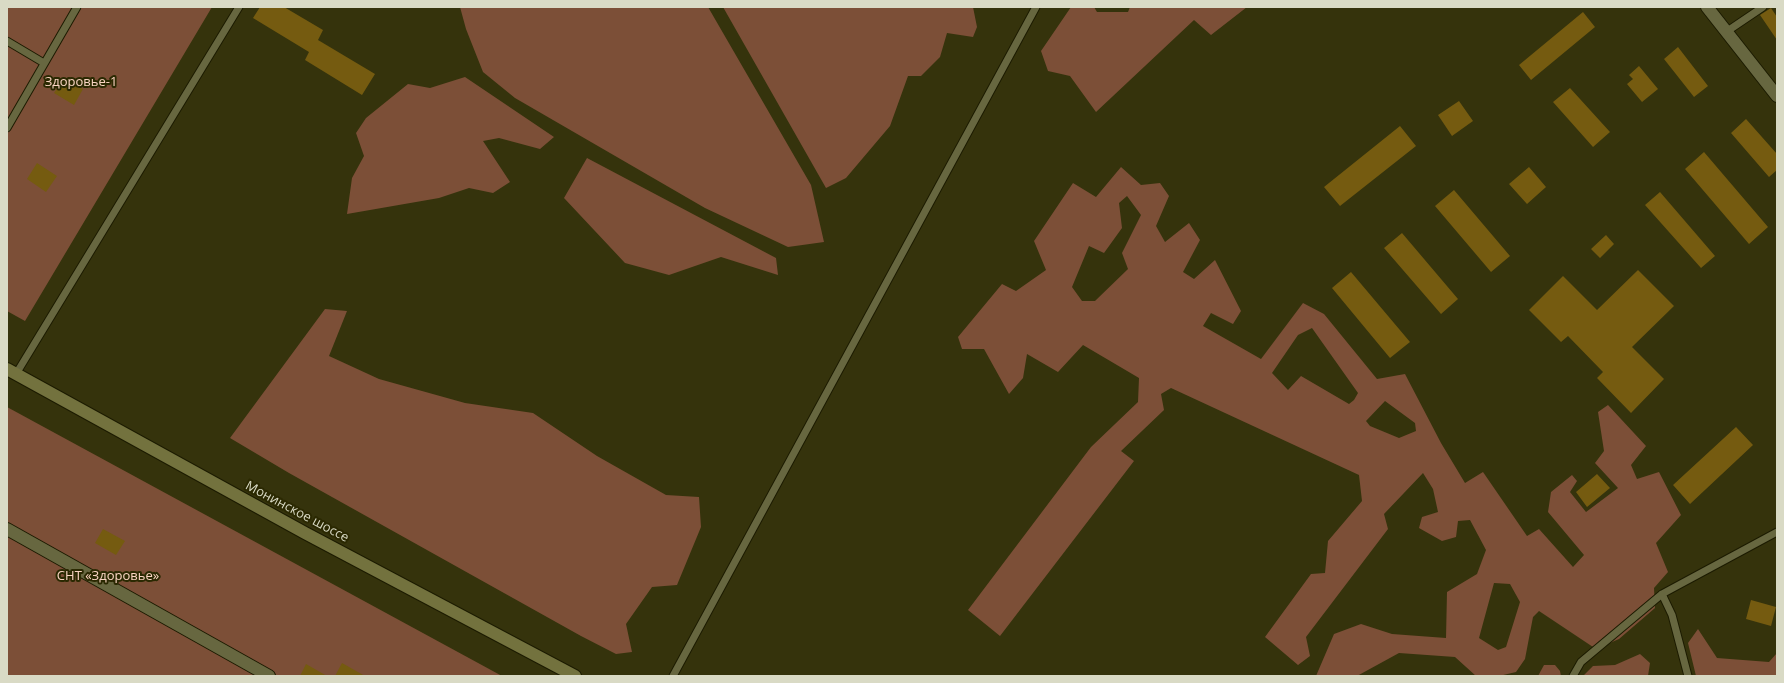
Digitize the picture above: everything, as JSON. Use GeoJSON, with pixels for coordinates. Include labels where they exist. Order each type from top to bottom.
{"type":"FeatureCollection","features":[{"type":"Feature","properties":{"kind":"main road","name":"Монинское шоссе"},"geometry":{"type":"LineString","coordinates":[[11,372],[298,529],[576,676]]}},
{"type":"Feature","properties":{"kind":"street"},"geometry":{"type":"LineString","coordinates":[[1707,7],[1777,96]]}},
{"type":"Feature","properties":{"kind":"street"},"geometry":{"type":"LineString","coordinates":[[7,529],[269,676]]}},
{"type":"Feature","properties":{"kind":"lane"},"geometry":{"type":"LineString","coordinates":[[7,128],[77,7]]}},
{"type":"Feature","properties":{"kind":"lane"},"geometry":{"type":"LineString","coordinates":[[11,372],[239,7]]}},
{"type":"Feature","properties":{"kind":"lane"},"geometry":{"type":"LineString","coordinates":[[673,676],[1036,7]]}},
{"type":"Feature","properties":{"kind":"lane"},"geometry":{"type":"LineString","coordinates":[[1726,32],[1763,7]]}},
{"type":"Feature","properties":{"kind":"lane"},"geometry":{"type":"LineString","coordinates":[[7,41],[44,63]]}},
{"type":"Feature","properties":{"kind":"lane"},"geometry":{"type":"LineString","coordinates":[[1573,676],[1581,662],[1662,594],[1777,532]]}},
{"type":"Feature","properties":{"kind":"lane"},"geometry":{"type":"LineString","coordinates":[[1662,594],[1672,615],[1688,676]]}},
{"type":"Feature","properties":{"kind":"green space","name":"Здоровье-1"},"geometry":{"type":"Polygon","coordinates":[[[7,7],[212,7],[25,321],[7,311],[7,7]]]}},
{"type":"Feature","properties":{"kind":"green space"},"geometry":{"type":"Polygon","coordinates":[[[460,7],[708,7],[811,185],[824,242],[788,247],[705,208],[515,98],[483,72],[466,29],[460,7]]]}},
{"type":"Feature","properties":{"kind":"green space"},"geometry":{"type":"Polygon","coordinates":[[[723,7],[973,7],[977,27],[973,37],[947,33],[940,57],[921,76],[908,76],[890,126],[846,178],[826,188],[723,7]]]}},
{"type":"Feature","properties":{"kind":"green space"},"geometry":{"type":"Polygon","coordinates":[[[1071,7],[1094,7],[1097,12],[1128,12],[1130,7],[1247,7],[1211,35],[1194,20],[1096,112],[1070,76],[1048,71],[1041,51],[1071,7]]]}},
{"type":"Feature","properties":{"kind":"green space"},"geometry":{"type":"Polygon","coordinates":[[[465,77],[554,137],[540,149],[499,138],[483,141],[510,182],[493,193],[469,188],[439,198],[347,214],[352,178],[364,156],[356,133],[366,118],[408,84],[430,88],[465,77]]]}},
{"type":"Feature","properties":{"kind":"green space"},"geometry":{"type":"Polygon","coordinates":[[[587,158],[776,258],[778,275],[721,257],[669,275],[625,263],[564,198],[587,158]]]}},
{"type":"Feature","properties":{"kind":"green space"},"geometry":{"type":"Polygon","coordinates":[[[1121,167],[1141,185],[1160,183],[1169,196],[1156,226],[1165,242],[1189,223],[1200,240],[1183,272],[1194,279],[1215,260],[1241,311],[1233,324],[1211,313],[1203,326],[1261,359],[1303,303],[1324,314],[1377,379],[1405,374],[1441,443],[1465,483],[1483,472],[1527,536],[1539,529],[1573,567],[1584,555],[1548,512],[1551,492],[1572,475],[1577,481],[1570,492],[1586,512],[1618,488],[1595,463],[1604,451],[1598,412],[1608,405],[1646,446],[1631,465],[1637,479],[1659,472],[1681,515],[1656,543],[1668,572],[1654,588],[1655,608],[1619,639],[1596,649],[1539,611],[1533,617],[1525,659],[1516,672],[1499,676],[1476,676],[1455,657],[1399,653],[1357,676],[1316,676],[1334,634],[1361,624],[1392,634],[1446,638],[1447,592],[1477,574],[1486,550],[1470,520],[1458,521],[1456,537],[1442,541],[1419,528],[1422,517],[1438,512],[1433,489],[1423,473],[1384,514],[1388,529],[1306,637],[1310,656],[1298,665],[1265,637],[1311,574],[1325,573],[1328,541],[1362,501],[1359,475],[1171,388],[1161,394],[1164,410],[1121,451],[1134,461],[1000,636],[968,610],[1091,447],[1138,402],[1139,378],[1083,345],[1058,372],[1027,354],[1023,378],[1009,394],[984,349],[962,349],[958,337],[1002,284],[1016,291],[1046,270],[1034,241],[1073,183],[1096,197],[1121,167]],[[1127,196],[1119,203],[1122,228],[1104,253],[1089,246],[1072,287],[1082,301],[1095,301],[1128,269],[1122,253],[1141,215],[1127,196]],[[1312,328],[1298,335],[1272,373],[1288,390],[1301,376],[1349,404],[1354,400],[1358,393],[1312,328]],[[1385,401],[1366,421],[1370,426],[1399,438],[1416,431],[1415,423],[1385,401]],[[1494,583],[1479,638],[1498,650],[1506,647],[1520,602],[1510,584],[1494,583]]]}},
{"type":"Feature","properties":{"kind":"green space"},"geometry":{"type":"Polygon","coordinates":[[[325,309],[347,311],[329,356],[379,379],[465,403],[533,413],[597,456],[666,495],[699,497],[701,527],[677,585],[652,587],[626,624],[632,652],[616,654],[581,636],[289,473],[230,438],[325,309]]]}},
{"type":"Feature","properties":{"kind":"green space","name":"СНТ «Здоровье»"},"geometry":{"type":"Polygon","coordinates":[[[7,407],[502,676],[7,676],[7,407]]]}},
{"type":"Feature","properties":{"kind":"green space"},"geometry":{"type":"Polygon","coordinates":[[[1698,629],[1717,658],[1769,662],[1777,653],[1777,676],[1696,676],[1688,643],[1698,629]]]}},
{"type":"Feature","properties":{"kind":"green space"},"geometry":{"type":"Polygon","coordinates":[[[1640,654],[1650,663],[1648,676],[1583,676],[1593,666],[1615,665],[1640,654]]]}},
{"type":"Feature","properties":{"kind":"green space"},"geometry":{"type":"Polygon","coordinates":[[[1544,665],[1555,665],[1560,671],[1561,676],[1538,676],[1544,665]]]}},
{"type":"Feature","properties":{"kind":"building"},"geometry":{"type":"Polygon","coordinates":[[[260,7],[284,7],[323,30],[318,40],[375,74],[362,95],[305,60],[309,52],[253,18],[260,7]]]}},
{"type":"Feature","properties":{"kind":"building"},"geometry":{"type":"Polygon","coordinates":[[[1771,8],[1777,17],[1777,40],[1760,15],[1771,8]]]}},
{"type":"Feature","properties":{"kind":"building"},"geometry":{"type":"Polygon","coordinates":[[[1583,12],[1595,27],[1531,80],[1519,65],[1583,12]]]}},
{"type":"Feature","properties":{"kind":"building"},"geometry":{"type":"Polygon","coordinates":[[[1678,47],[1708,86],[1694,97],[1664,59],[1678,47]]]}},
{"type":"Feature","properties":{"kind":"building"},"geometry":{"type":"Polygon","coordinates":[[[1639,66],[1658,89],[1642,102],[1627,84],[1633,79],[1629,75],[1639,66]]]}},
{"type":"Feature","properties":{"kind":"building"},"geometry":{"type":"Polygon","coordinates":[[[64,78],[83,89],[74,105],[54,93],[64,78]]]}},
{"type":"Feature","properties":{"kind":"building"},"geometry":{"type":"Polygon","coordinates":[[[1570,88],[1610,132],[1593,147],[1553,102],[1570,88]]]}},
{"type":"Feature","properties":{"kind":"building"},"geometry":{"type":"Polygon","coordinates":[[[1459,101],[1473,121],[1452,136],[1438,115],[1459,101]]]}},
{"type":"Feature","properties":{"kind":"building"},"geometry":{"type":"Polygon","coordinates":[[[1746,119],[1777,154],[1777,170],[1769,177],[1731,133],[1746,119]]]}},
{"type":"Feature","properties":{"kind":"building"},"geometry":{"type":"Polygon","coordinates":[[[1400,126],[1416,146],[1340,206],[1324,187],[1400,126]]]}},
{"type":"Feature","properties":{"kind":"building"},"geometry":{"type":"Polygon","coordinates":[[[1704,152],[1768,227],[1749,244],[1685,169],[1704,152]]]}},
{"type":"Feature","properties":{"kind":"building"},"geometry":{"type":"Polygon","coordinates":[[[37,163],[57,176],[46,192],[27,179],[37,163]]]}},
{"type":"Feature","properties":{"kind":"building"},"geometry":{"type":"Polygon","coordinates":[[[1529,167],[1546,187],[1527,204],[1509,184],[1529,167]]]}},
{"type":"Feature","properties":{"kind":"building"},"geometry":{"type":"Polygon","coordinates":[[[1454,190],[1510,256],[1491,272],[1435,206],[1454,190]]]}},
{"type":"Feature","properties":{"kind":"building"},"geometry":{"type":"Polygon","coordinates":[[[1660,192],[1715,256],[1701,268],[1645,205],[1660,192]]]}},
{"type":"Feature","properties":{"kind":"building"},"geometry":{"type":"Polygon","coordinates":[[[1402,233],[1458,299],[1441,314],[1384,248],[1402,233]]]}},
{"type":"Feature","properties":{"kind":"building"},"geometry":{"type":"Polygon","coordinates":[[[1606,235],[1614,244],[1600,258],[1591,249],[1606,235]]]}},
{"type":"Feature","properties":{"kind":"building"},"geometry":{"type":"Polygon","coordinates":[[[1638,270],[1674,306],[1632,347],[1664,379],[1631,413],[1597,378],[1603,372],[1568,336],[1561,342],[1529,310],[1563,276],[1597,310],[1638,270]]]}},
{"type":"Feature","properties":{"kind":"building"},"geometry":{"type":"Polygon","coordinates":[[[1351,272],[1410,342],[1390,358],[1332,288],[1351,272]]]}},
{"type":"Feature","properties":{"kind":"building"},"geometry":{"type":"Polygon","coordinates":[[[1736,427],[1753,445],[1690,504],[1673,485],[1736,427]]]}},
{"type":"Feature","properties":{"kind":"building"},"geometry":{"type":"Polygon","coordinates":[[[1597,474],[1610,488],[1587,507],[1576,492],[1597,474]]]}},
{"type":"Feature","properties":{"kind":"building"},"geometry":{"type":"Polygon","coordinates":[[[103,529],[125,541],[116,555],[95,543],[103,529]]]}},
{"type":"Feature","properties":{"kind":"building"},"geometry":{"type":"Polygon","coordinates":[[[1751,600],[1776,607],[1771,626],[1746,619],[1751,600]]]}},
{"type":"Feature","properties":{"kind":"building"},"geometry":{"type":"Polygon","coordinates":[[[342,663],[365,676],[335,676],[342,663]]]}},
{"type":"Feature","properties":{"kind":"building"},"geometry":{"type":"Polygon","coordinates":[[[306,664],[327,676],[300,676],[306,664]]]}}]}
